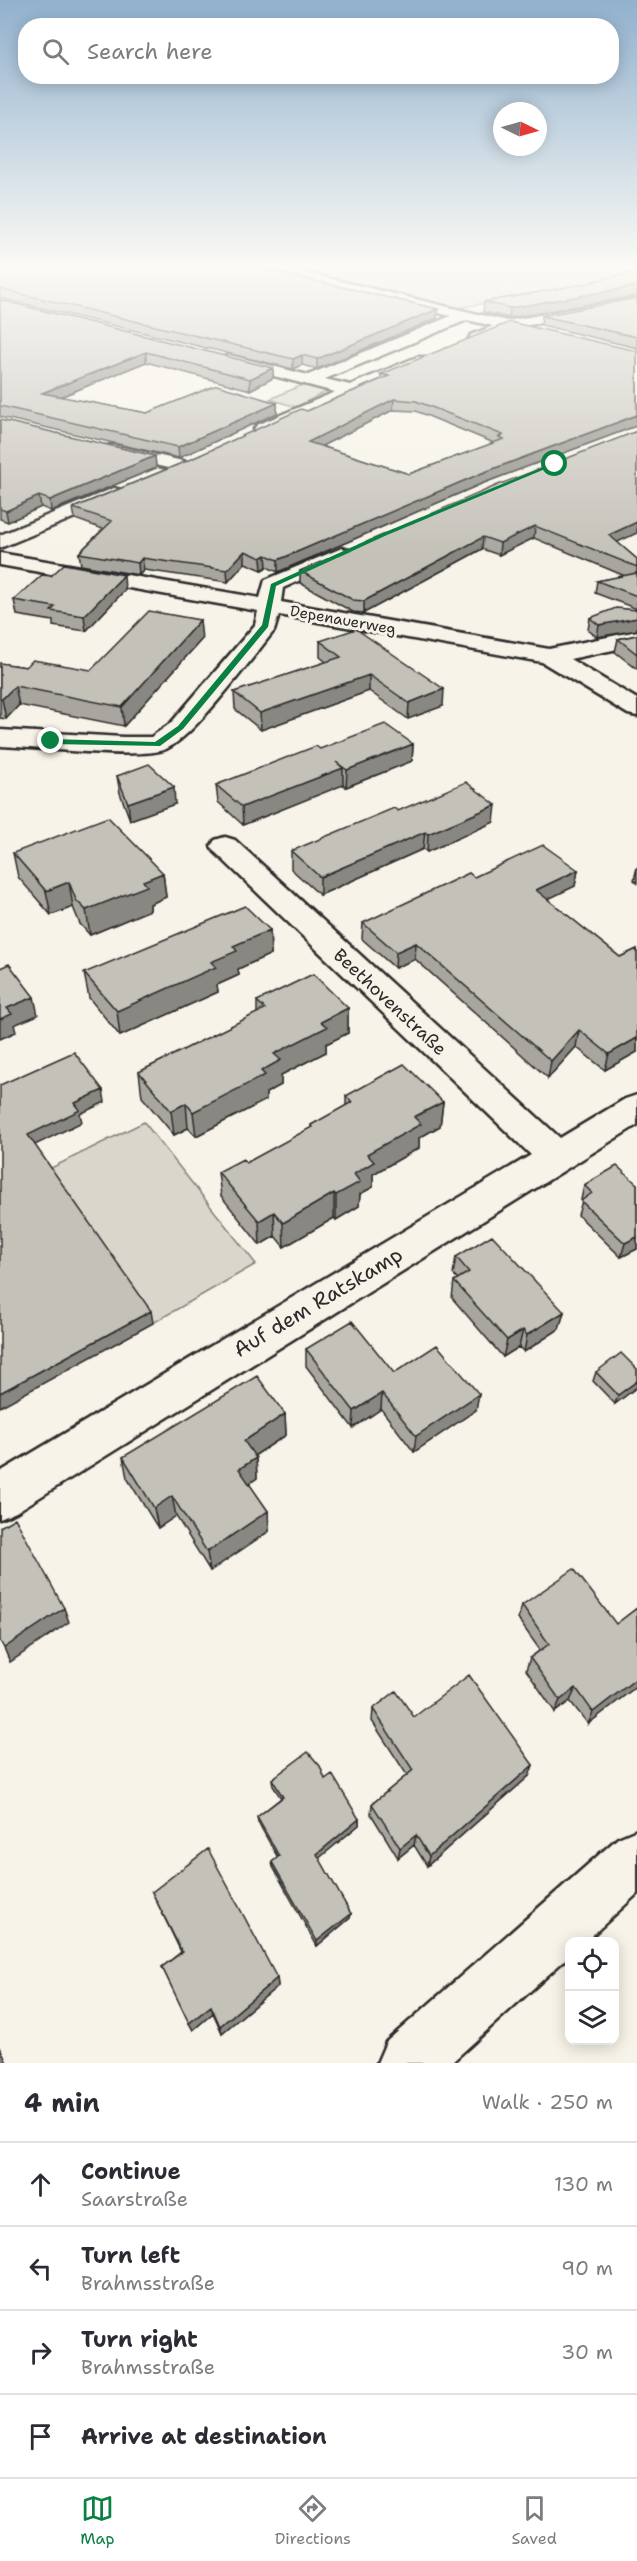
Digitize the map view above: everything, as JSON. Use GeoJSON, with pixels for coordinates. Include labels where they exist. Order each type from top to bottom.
{"type":"FeatureCollection","features":[{"type":"Feature","properties":{"kind":"street"},"geometry":{"type":"LineString","coordinates":[[239,362],[348,390]]}},
{"type":"Feature","properties":{"kind":"street"},"geometry":{"type":"LineString","coordinates":[[310,380],[352,362]]}},
{"type":"Feature","properties":{"kind":"street"},"geometry":{"type":"LineString","coordinates":[[244,437],[415,362]]}},
{"type":"Feature","properties":{"kind":"street"},"geometry":{"type":"LineString","coordinates":[[90,444],[181,466]]}},
{"type":"Feature","properties":{"kind":"street"},"geometry":{"type":"LineString","coordinates":[[149,479],[202,456]]}},
{"type":"Feature","properties":{"kind":"street"},"geometry":{"type":"LineString","coordinates":[[0,543],[128,488]]}},
{"type":"Feature","properties":{"kind":"street"},"geometry":{"type":"LineString","coordinates":[[0,738],[157,744],[180,728],[266,626],[273,585],[354,548]]}},
{"type":"Feature","properties":{"kind":"street","name":"Depenauerweg"},"geometry":{"type":"LineString","coordinates":[[0,559],[549,656],[637,708]]}},
{"type":"Feature","properties":{"kind":"street"},"geometry":{"type":"LineString","coordinates":[[549,656],[637,638]]}},
{"type":"Feature","properties":{"kind":"street","name":"Beethovenstraße"},"geometry":{"type":"LineString","coordinates":[[225,846],[557,1157]]}},
{"type":"Feature","properties":{"kind":"street","name":"Auf dem Ratskamp"},"geometry":{"type":"LineString","coordinates":[[0,1497],[637,1108]]}},
{"type":"Feature","properties":{"kind":"street"},"geometry":{"type":"LineString","coordinates":[[407,2063],[637,1857]]}},
{"type":"Feature","properties":{"kind":"shaded area"},"geometry":{"type":"Polygon","coordinates":[[[307,383],[325,388],[327,391],[296,407],[270,399],[307,383]]]}},
{"type":"Feature","properties":{"kind":"shaded area"},"geometry":{"type":"Polygon","coordinates":[[[144,1122],[256,1264],[153,1323],[47,1170],[144,1122]]]}},
{"type":"Feature","properties":{"kind":"building"},"geometry":{"type":"Polygon","coordinates":[[[0,362],[120,362],[42,393],[147,413],[217,385],[277,403],[178,447],[0,406],[0,362]]]}},
{"type":"Feature","properties":{"kind":"building"},"geometry":{"type":"Polygon","coordinates":[[[186,362],[250,362],[273,368],[250,379],[186,362]]]}},
{"type":"Feature","properties":{"kind":"building"},"geometry":{"type":"Polygon","coordinates":[[[410,362],[637,362],[637,415],[482,473],[278,560],[266,555],[261,558],[245,551],[227,570],[142,558],[138,563],[79,553],[112,521],[73,508],[187,461],[301,409],[307,411],[389,376],[381,374],[410,362]],[[394,399],[308,442],[409,474],[504,439],[499,437],[503,435],[416,401],[394,399]]]}},
{"type":"Feature","properties":{"kind":"building"},"geometry":{"type":"Polygon","coordinates":[[[0,420],[155,456],[50,500],[39,496],[6,511],[0,509],[0,420]]]}},
{"type":"Feature","properties":{"kind":"building"},"geometry":{"type":"Polygon","coordinates":[[[637,431],[637,522],[609,535],[637,559],[637,567],[535,526],[500,543],[483,537],[364,601],[353,600],[300,571],[498,485],[637,431]]]}},
{"type":"Feature","properties":{"kind":"building"},"geometry":{"type":"Polygon","coordinates":[[[64,564],[124,575],[84,616],[51,611],[55,607],[14,600],[42,575],[51,576],[64,564]]]}},
{"type":"Feature","properties":{"kind":"building"},"geometry":{"type":"Polygon","coordinates":[[[637,573],[637,596],[597,581],[637,573]]]}},
{"type":"Feature","properties":{"kind":"building"},"geometry":{"type":"Polygon","coordinates":[[[616,608],[637,610],[637,618],[599,625],[590,618],[616,608]]]}},
{"type":"Feature","properties":{"kind":"building"},"geometry":{"type":"Polygon","coordinates":[[[149,611],[200,620],[122,707],[15,686],[0,699],[0,663],[26,667],[33,660],[91,670],[149,611]]]}},
{"type":"Feature","properties":{"kind":"building"},"geometry":{"type":"Polygon","coordinates":[[[356,629],[444,689],[409,703],[369,675],[260,713],[234,692],[341,657],[320,641],[356,629]]]}},
{"type":"Feature","properties":{"kind":"building"},"geometry":{"type":"Polygon","coordinates":[[[637,635],[637,654],[618,639],[637,635]]]}},
{"type":"Feature","properties":{"kind":"building"},"geometry":{"type":"Polygon","coordinates":[[[385,724],[413,744],[347,770],[336,762],[343,768],[242,807],[216,785],[316,746],[320,749],[385,724]]]}},
{"type":"Feature","properties":{"kind":"building"},"geometry":{"type":"Polygon","coordinates":[[[149,764],[174,787],[128,803],[117,776],[149,764]]]}},
{"type":"Feature","properties":{"kind":"building"},"geometry":{"type":"Polygon","coordinates":[[[466,782],[496,805],[428,834],[425,832],[320,877],[291,851],[394,808],[398,811],[466,782]]]}},
{"type":"Feature","properties":{"kind":"building"},"geometry":{"type":"Polygon","coordinates":[[[108,817],[163,873],[143,881],[147,886],[86,910],[76,900],[69,882],[46,891],[13,853],[108,817]]]}},
{"type":"Feature","properties":{"kind":"building"},"geometry":{"type":"Polygon","coordinates":[[[543,845],[578,870],[536,890],[620,957],[637,949],[637,1038],[609,1054],[579,1030],[551,1061],[416,943],[396,952],[363,923],[469,873],[474,877],[543,845]]]}},
{"type":"Feature","properties":{"kind":"building"},"geometry":{"type":"Polygon","coordinates":[[[245,906],[270,930],[233,946],[237,951],[211,962],[216,967],[117,1011],[84,973],[245,906]]]}},
{"type":"Feature","properties":{"kind":"building"},"geometry":{"type":"Polygon","coordinates":[[[9,964],[34,997],[7,1008],[12,1014],[0,1019],[0,968],[9,964]]]}},
{"type":"Feature","properties":{"kind":"building"},"geometry":{"type":"Polygon","coordinates":[[[313,974],[348,1008],[321,1022],[327,1027],[274,1054],[281,1060],[261,1071],[265,1075],[193,1112],[186,1103],[171,1111],[139,1072],[265,1009],[257,1001],[313,974]]]}},
{"type":"Feature","properties":{"kind":"building"},"geometry":{"type":"Polygon","coordinates":[[[74,1052],[103,1090],[75,1103],[80,1110],[28,1135],[151,1311],[0,1393],[0,1085],[74,1052]]]}},
{"type":"Feature","properties":{"kind":"building"},"geometry":{"type":"Polygon","coordinates":[[[404,1064],[443,1102],[414,1117],[421,1124],[367,1154],[374,1162],[354,1174],[360,1182],[336,1195],[334,1193],[283,1223],[274,1212],[259,1221],[218,1172],[243,1159],[246,1163],[312,1127],[311,1125],[352,1102],[346,1096],[404,1064]]]}},
{"type":"Feature","properties":{"kind":"building"},"geometry":{"type":"Polygon","coordinates":[[[617,1166],[637,1184],[637,1237],[625,1243],[581,1201],[592,1193],[584,1185],[617,1166]]]}},
{"type":"Feature","properties":{"kind":"building"},"geometry":{"type":"Polygon","coordinates":[[[492,1235],[564,1312],[527,1335],[523,1330],[507,1340],[454,1281],[469,1272],[456,1257],[492,1235]]]}},
{"type":"Feature","properties":{"kind":"building"},"geometry":{"type":"Polygon","coordinates":[[[352,1321],[394,1373],[437,1345],[479,1394],[416,1436],[382,1393],[354,1411],[306,1349],[352,1321]]]}},
{"type":"Feature","properties":{"kind":"building"},"geometry":{"type":"Polygon","coordinates":[[[621,1353],[637,1369],[637,1381],[618,1395],[596,1372],[621,1353]]]}},
{"type":"Feature","properties":{"kind":"building"},"geometry":{"type":"Polygon","coordinates":[[[257,1376],[285,1414],[244,1441],[256,1458],[239,1469],[268,1511],[207,1552],[172,1496],[154,1508],[123,1457],[257,1376]]]}},
{"type":"Feature","properties":{"kind":"building"},"geometry":{"type":"Polygon","coordinates":[[[15,1518],[64,1608],[4,1648],[0,1641],[0,1527],[15,1518]]]}},
{"type":"Feature","properties":{"kind":"building"},"geometry":{"type":"Polygon","coordinates":[[[574,1569],[616,1624],[637,1608],[637,1678],[593,1712],[576,1688],[560,1700],[530,1658],[549,1644],[522,1605],[574,1569]]]}},
{"type":"Feature","properties":{"kind":"building"},"geometry":{"type":"Polygon","coordinates":[[[469,1675],[533,1765],[429,1856],[416,1835],[400,1848],[372,1804],[413,1770],[373,1709],[396,1691],[414,1717],[469,1675]]]}},
{"type":"Feature","properties":{"kind":"building"},"geometry":{"type":"Polygon","coordinates":[[[308,1752],[320,1766],[325,1779],[332,1774],[359,1819],[317,1854],[351,1914],[317,1941],[272,1862],[279,1856],[257,1817],[283,1797],[272,1779],[308,1752]]]}},
{"type":"Feature","properties":{"kind":"building"},"geometry":{"type":"Polygon","coordinates":[[[208,1849],[277,1978],[220,2026],[211,2006],[189,2023],[162,1967],[182,1952],[152,1892],[208,1849]]]}},
{"type":"Feature","properties":{"kind":"route"},"geometry":{"type":"LineString","coordinates":[[51,741],[123,745],[157,744],[180,728],[266,626],[273,585],[385,534],[555,464]]}}]}
